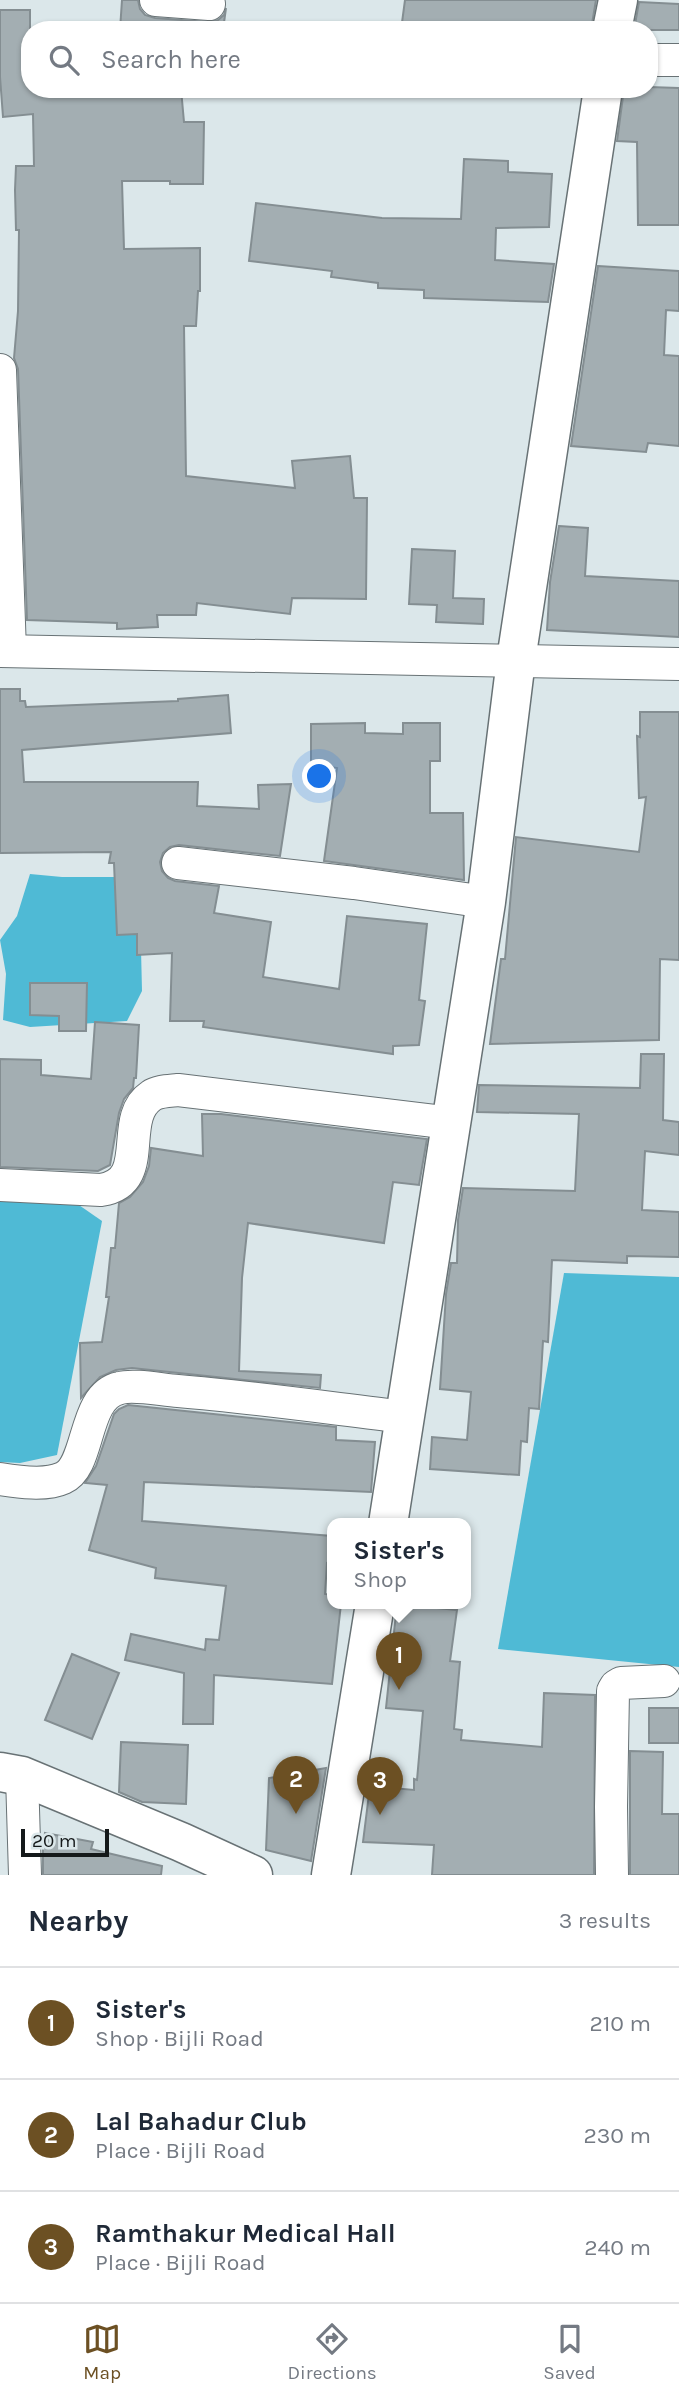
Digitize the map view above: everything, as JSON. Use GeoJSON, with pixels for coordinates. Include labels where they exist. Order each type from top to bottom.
{"type":"FeatureCollection","features":[{"type":"Feature","properties":{"kind":"street"},"geometry":{"type":"LineString","coordinates":[[156,0],[209,4]]}},
{"type":"Feature","properties":{"kind":"street"},"geometry":{"type":"LineString","coordinates":[[614,21],[618,0]]}},
{"type":"Feature","properties":{"kind":"street"},"geometry":{"type":"LineString","coordinates":[[658,60],[679,60]]}},
{"type":"Feature","properties":{"kind":"street"},"geometry":{"type":"LineString","coordinates":[[389,1518],[486,902],[516,660],[602,98]]}},
{"type":"Feature","properties":{"kind":"street"},"geometry":{"type":"LineString","coordinates":[[0,370],[5,651],[679,664]]}},
{"type":"Feature","properties":{"kind":"street"},"geometry":{"type":"LineString","coordinates":[[178,863],[354,883],[486,902]]}},
{"type":"Feature","properties":{"kind":"street"},"geometry":{"type":"LineString","coordinates":[[0,1185],[101,1190],[114,1188],[124,1182],[128,1173],[138,1116],[150,1097],[162,1092],[177,1090],[452,1123]]}},
{"type":"Feature","properties":{"kind":"street"},"geometry":{"type":"LineString","coordinates":[[0,1479],[14,1482],[47,1482],[65,1478],[75,1465],[98,1404],[107,1392],[122,1387],[195,1392],[405,1417]]}},
{"type":"Feature","properties":{"kind":"street"},"geometry":{"type":"LineString","coordinates":[[331,1875],[374,1609]]}},
{"type":"Feature","properties":{"kind":"street"},"geometry":{"type":"LineString","coordinates":[[612,1875],[613,1691],[621,1683],[664,1681]]}},
{"type":"Feature","properties":{"kind":"street"},"geometry":{"type":"LineString","coordinates":[[25,1875],[11,1774],[181,1842],[253,1875]]}},
{"type":"Feature","properties":{"kind":"water"},"geometry":{"type":"Polygon","coordinates":[[[30,874],[129,877],[141,949],[142,991],[127,1021],[30,1027],[3,1020],[6,974],[0,940],[17,916],[30,874]]]}},
{"type":"Feature","properties":{"kind":"water"},"geometry":{"type":"Polygon","coordinates":[[[0,1200],[76,1203],[102,1221],[57,1455],[20,1463],[0,1462],[0,1200]]]}},
{"type":"Feature","properties":{"kind":"water"},"geometry":{"type":"Polygon","coordinates":[[[564,1273],[679,1277],[679,1667],[498,1649],[564,1273]]]}},
{"type":"Feature","properties":{"kind":"building"},"geometry":{"type":"Polygon","coordinates":[[[122,0],[138,0],[145,15],[195,21],[121,21],[122,0]]]}},
{"type":"Feature","properties":{"kind":"building"},"geometry":{"type":"Polygon","coordinates":[[[405,0],[596,0],[592,21],[402,21],[405,0]]]}},
{"type":"Feature","properties":{"kind":"building"},"geometry":{"type":"Polygon","coordinates":[[[639,2],[679,4],[679,30],[658,30],[658,21],[636,21],[639,2]]]}},
{"type":"Feature","properties":{"kind":"building"},"geometry":{"type":"Polygon","coordinates":[[[226,8],[224,21],[213,21],[224,15],[226,8]]]}},
{"type":"Feature","properties":{"kind":"building"},"geometry":{"type":"Polygon","coordinates":[[[0,10],[30,10],[30,21],[21,21],[21,98],[182,98],[184,122],[204,122],[203,184],[122,181],[124,249],[200,248],[200,291],[196,326],[184,326],[186,476],[295,488],[292,461],[350,456],[354,498],[367,498],[366,599],[292,598],[290,614],[197,603],[196,615],[157,615],[158,627],[117,629],[117,623],[27,620],[18,369],[14,358],[18,311],[19,230],[16,230],[15,190],[16,166],[34,166],[33,114],[3,117],[0,10]]]}},
{"type":"Feature","properties":{"kind":"building"},"geometry":{"type":"Polygon","coordinates":[[[658,87],[679,88],[679,225],[638,225],[637,142],[617,141],[623,98],[658,98],[658,87]]]}},
{"type":"Feature","properties":{"kind":"building"},"geometry":{"type":"Polygon","coordinates":[[[464,159],[508,161],[508,172],[552,174],[549,227],[496,228],[495,260],[554,264],[548,302],[424,298],[424,290],[378,288],[378,283],[331,277],[332,271],[249,261],[256,203],[382,218],[461,219],[464,159]]]}},
{"type":"Feature","properties":{"kind":"building"},"geometry":{"type":"Polygon","coordinates":[[[598,266],[679,271],[679,311],[666,310],[664,355],[679,356],[679,446],[648,443],[646,452],[571,446],[598,266]]]}},
{"type":"Feature","properties":{"kind":"building"},"geometry":{"type":"Polygon","coordinates":[[[559,526],[588,528],[585,576],[679,581],[679,637],[547,630],[550,582],[559,526]]]}},
{"type":"Feature","properties":{"kind":"building"},"geometry":{"type":"Polygon","coordinates":[[[412,549],[455,551],[453,598],[484,599],[483,624],[436,622],[437,605],[409,604],[412,549]]]}},
{"type":"Feature","properties":{"kind":"building"},"geometry":{"type":"Polygon","coordinates":[[[0,689],[20,689],[20,701],[25,701],[26,707],[178,701],[228,695],[231,733],[22,750],[24,782],[198,782],[197,806],[259,809],[258,785],[291,784],[280,856],[179,845],[170,847],[163,853],[160,862],[162,871],[175,881],[219,886],[214,913],[271,922],[263,977],[339,989],[347,916],[427,924],[419,1000],[425,1001],[419,1045],[393,1046],[393,1054],[203,1027],[204,1021],[170,1021],[172,953],[137,955],[137,934],[117,935],[114,863],[109,863],[111,852],[0,853],[0,689]]]}},
{"type":"Feature","properties":{"kind":"building"},"geometry":{"type":"Polygon","coordinates":[[[640,712],[679,712],[679,960],[660,959],[659,1040],[490,1044],[501,959],[505,959],[516,837],[639,852],[646,797],[639,798],[637,736],[640,737],[640,712]]]}},
{"type":"Feature","properties":{"kind":"building"},"geometry":{"type":"Polygon","coordinates":[[[365,723],[365,733],[403,734],[403,723],[440,723],[440,761],[430,761],[430,813],[463,813],[464,880],[324,861],[337,768],[311,764],[311,724],[365,723]]]}},
{"type":"Feature","properties":{"kind":"building"},"geometry":{"type":"Polygon","coordinates":[[[30,983],[87,983],[86,1031],[59,1031],[59,1016],[30,1015],[30,983]]]}},
{"type":"Feature","properties":{"kind":"building"},"geometry":{"type":"Polygon","coordinates":[[[95,1022],[139,1025],[136,1078],[119,1113],[110,1165],[98,1171],[0,1167],[0,1059],[41,1060],[41,1075],[91,1079],[95,1022]]]}},
{"type":"Feature","properties":{"kind":"building"},"geometry":{"type":"Polygon","coordinates":[[[641,1054],[664,1054],[663,1120],[679,1122],[679,1155],[645,1151],[642,1210],[679,1212],[679,1257],[627,1256],[627,1263],[552,1260],[548,1342],[543,1341],[539,1409],[529,1408],[527,1442],[521,1441],[519,1475],[430,1469],[432,1437],[467,1440],[471,1392],[440,1389],[446,1294],[451,1263],[457,1263],[458,1220],[463,1188],[575,1191],[579,1114],[477,1112],[479,1085],[640,1088],[641,1054]]]}},
{"type":"Feature","properties":{"kind":"building"},"geometry":{"type":"Polygon","coordinates":[[[202,1114],[427,1139],[419,1185],[393,1182],[384,1243],[248,1223],[242,1278],[239,1371],[321,1375],[320,1388],[132,1368],[116,1370],[100,1377],[81,1398],[80,1343],[102,1342],[109,1297],[106,1297],[111,1248],[115,1248],[119,1203],[130,1197],[143,1182],[149,1166],[151,1148],[203,1156],[202,1114]]]}},
{"type":"Feature","properties":{"kind":"building"},"geometry":{"type":"Polygon","coordinates":[[[128,1405],[336,1427],[336,1440],[375,1442],[371,1492],[144,1482],[142,1521],[327,1536],[327,1609],[340,1609],[332,1684],[214,1675],[213,1724],[183,1724],[184,1673],[125,1660],[131,1634],[205,1650],[206,1639],[219,1640],[226,1586],[155,1578],[156,1568],[89,1550],[107,1485],[85,1483],[96,1466],[114,1414],[128,1405]]]}},
{"type":"Feature","properties":{"kind":"building"},"geometry":{"type":"Polygon","coordinates":[[[396,1609],[457,1610],[450,1661],[460,1662],[454,1729],[462,1730],[461,1740],[542,1747],[544,1693],[595,1695],[594,1875],[432,1875],[434,1845],[363,1842],[370,1786],[414,1790],[414,1779],[417,1780],[423,1711],[386,1708],[396,1609]]]}},
{"type":"Feature","properties":{"kind":"building"},"geometry":{"type":"Polygon","coordinates":[[[72,1654],[119,1673],[92,1739],[45,1720],[72,1654]]]}},
{"type":"Feature","properties":{"kind":"building"},"geometry":{"type":"Polygon","coordinates":[[[649,1708],[679,1708],[679,1743],[649,1743],[649,1708]]]}},
{"type":"Feature","properties":{"kind":"building"},"geometry":{"type":"Polygon","coordinates":[[[121,1742],[188,1745],[186,1804],[142,1802],[119,1792],[121,1742]]]}},
{"type":"Feature","properties":{"kind":"building"},"geometry":{"type":"Polygon","coordinates":[[[630,1751],[663,1752],[662,1814],[679,1814],[679,1875],[630,1875],[630,1751]]]}},
{"type":"Feature","properties":{"kind":"building"},"geometry":{"type":"Polygon","coordinates":[[[326,1768],[311,1861],[266,1850],[269,1778],[326,1768]]]}},
{"type":"Feature","properties":{"kind":"building"},"geometry":{"type":"Polygon","coordinates":[[[45,1833],[93,1842],[91,1849],[162,1866],[161,1875],[43,1875],[45,1833]]]}},
{"type":"Feature","properties":{"kind":"place","name":"Sister's"},"geometry":{"type":"Point","coordinates":[399,1690]}},
{"type":"Feature","properties":{"kind":"place","name":"Lal Bahadur Club"},"geometry":{"type":"Point","coordinates":[296,1814]}},
{"type":"Feature","properties":{"kind":"place","name":"Ramthakur Medical Hall"},"geometry":{"type":"Point","coordinates":[380,1815]}}]}
